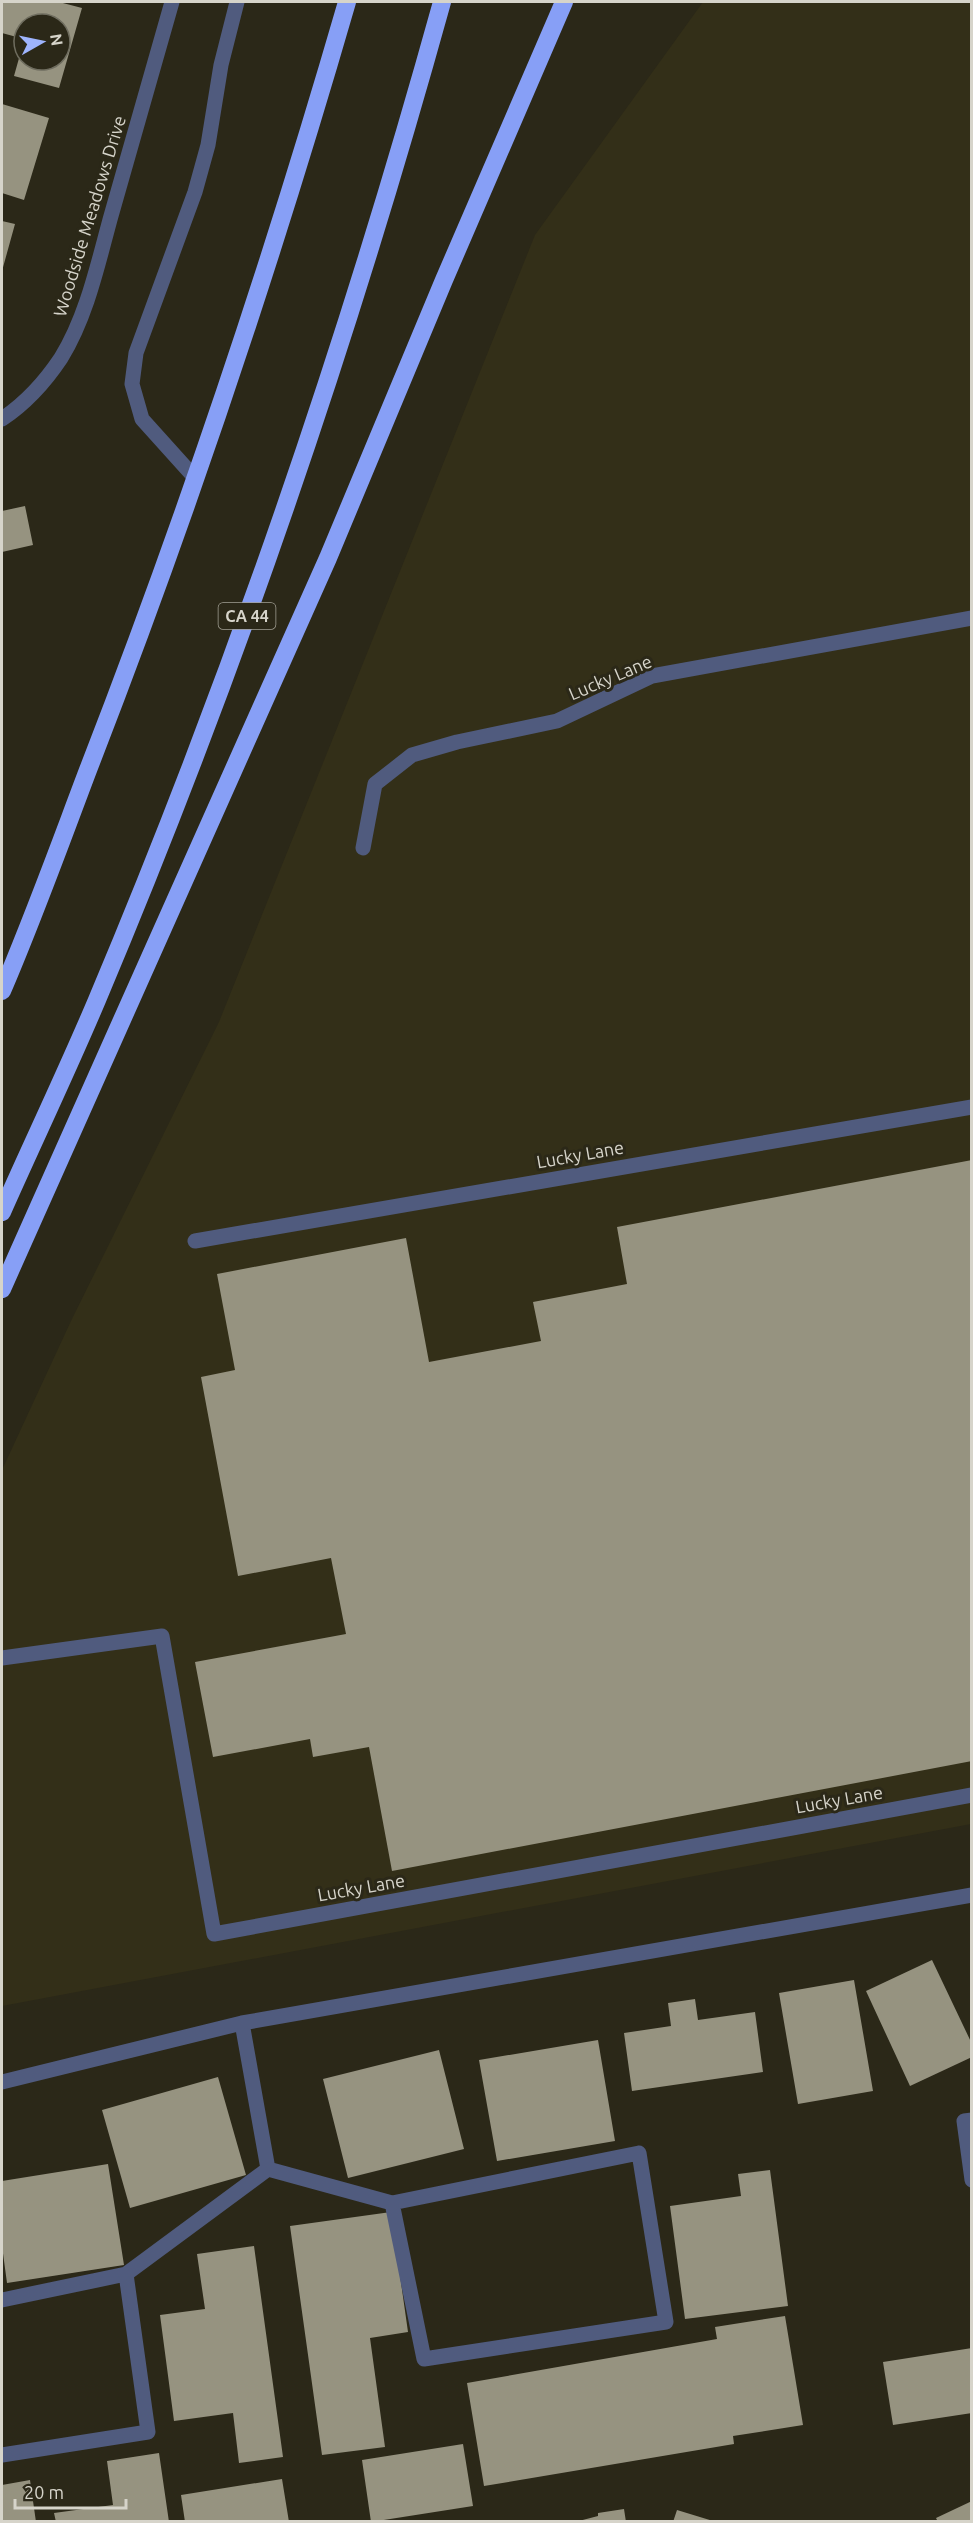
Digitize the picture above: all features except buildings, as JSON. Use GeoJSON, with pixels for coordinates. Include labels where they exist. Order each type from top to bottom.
{"type":"FeatureCollection","features":[{"type":"Feature","properties":{"kind":"highway"},"geometry":{"type":"LineString","coordinates":[[2,991],[145,623],[196,479],[275,237],[347,2]]}},
{"type":"Feature","properties":{"kind":"highway","name":"CA 44"},"geometry":{"type":"LineString","coordinates":[[2,1212],[97,1000],[233,655],[342,336],[414,105],[442,2]]}},
{"type":"Feature","properties":{"kind":"highway"},"geometry":{"type":"LineString","coordinates":[[2,1289],[328,558],[444,280],[564,2]]}},
{"type":"Feature","properties":{"kind":"street","name":"Woodside Meadows Drive"},"geometry":{"type":"LineString","coordinates":[[2,419],[26,401],[46,380],[63,356],[74,330],[94,277],[172,2]]}},
{"type":"Feature","properties":{"kind":"street"},"geometry":{"type":"LineString","coordinates":[[196,479],[142,419],[132,384],[136,353],[195,192],[208,145],[221,65],[237,2]]}},
{"type":"Feature","properties":{"kind":"street","name":"Lucky Lane"},"geometry":{"type":"LineString","coordinates":[[363,848],[375,784],[412,755],[457,742],[557,722],[652,676],[972,618]]}},
{"type":"Feature","properties":{"kind":"street","name":"Lucky Lane"},"geometry":{"type":"LineString","coordinates":[[195,1241],[972,1107]]}},
{"type":"Feature","properties":{"kind":"street","name":"Lucky Lane"},"geometry":{"type":"LineString","coordinates":[[2,1658],[162,1636],[214,1934],[972,1795]]}},
{"type":"Feature","properties":{"kind":"street"},"geometry":{"type":"LineString","coordinates":[[2,2082],[242,2024],[972,1895]]}},
{"type":"Feature","properties":{"kind":"street"},"geometry":{"type":"LineString","coordinates":[[242,2024],[268,2169]]}},
{"type":"Feature","properties":{"kind":"street"},"geometry":{"type":"LineString","coordinates":[[972,2120],[964,2121],[972,2180]]}},
{"type":"Feature","properties":{"kind":"street"},"geometry":{"type":"LineString","coordinates":[[268,2169],[392,2203],[639,2152],[666,2322],[424,2359],[392,2203]]}},
{"type":"Feature","properties":{"kind":"street"},"geometry":{"type":"LineString","coordinates":[[2,2300],[126,2274],[268,2169]]}},
{"type":"Feature","properties":{"kind":"street"},"geometry":{"type":"LineString","coordinates":[[2,2455],[148,2432],[126,2274]]}},
{"type":"Feature","properties":{"kind":"shaded area"},"geometry":{"type":"Polygon","coordinates":[[[703,2],[971,2],[971,1824],[2,2006],[2,1470],[71,1321],[219,1022],[535,235],[703,2]]]}}]}
